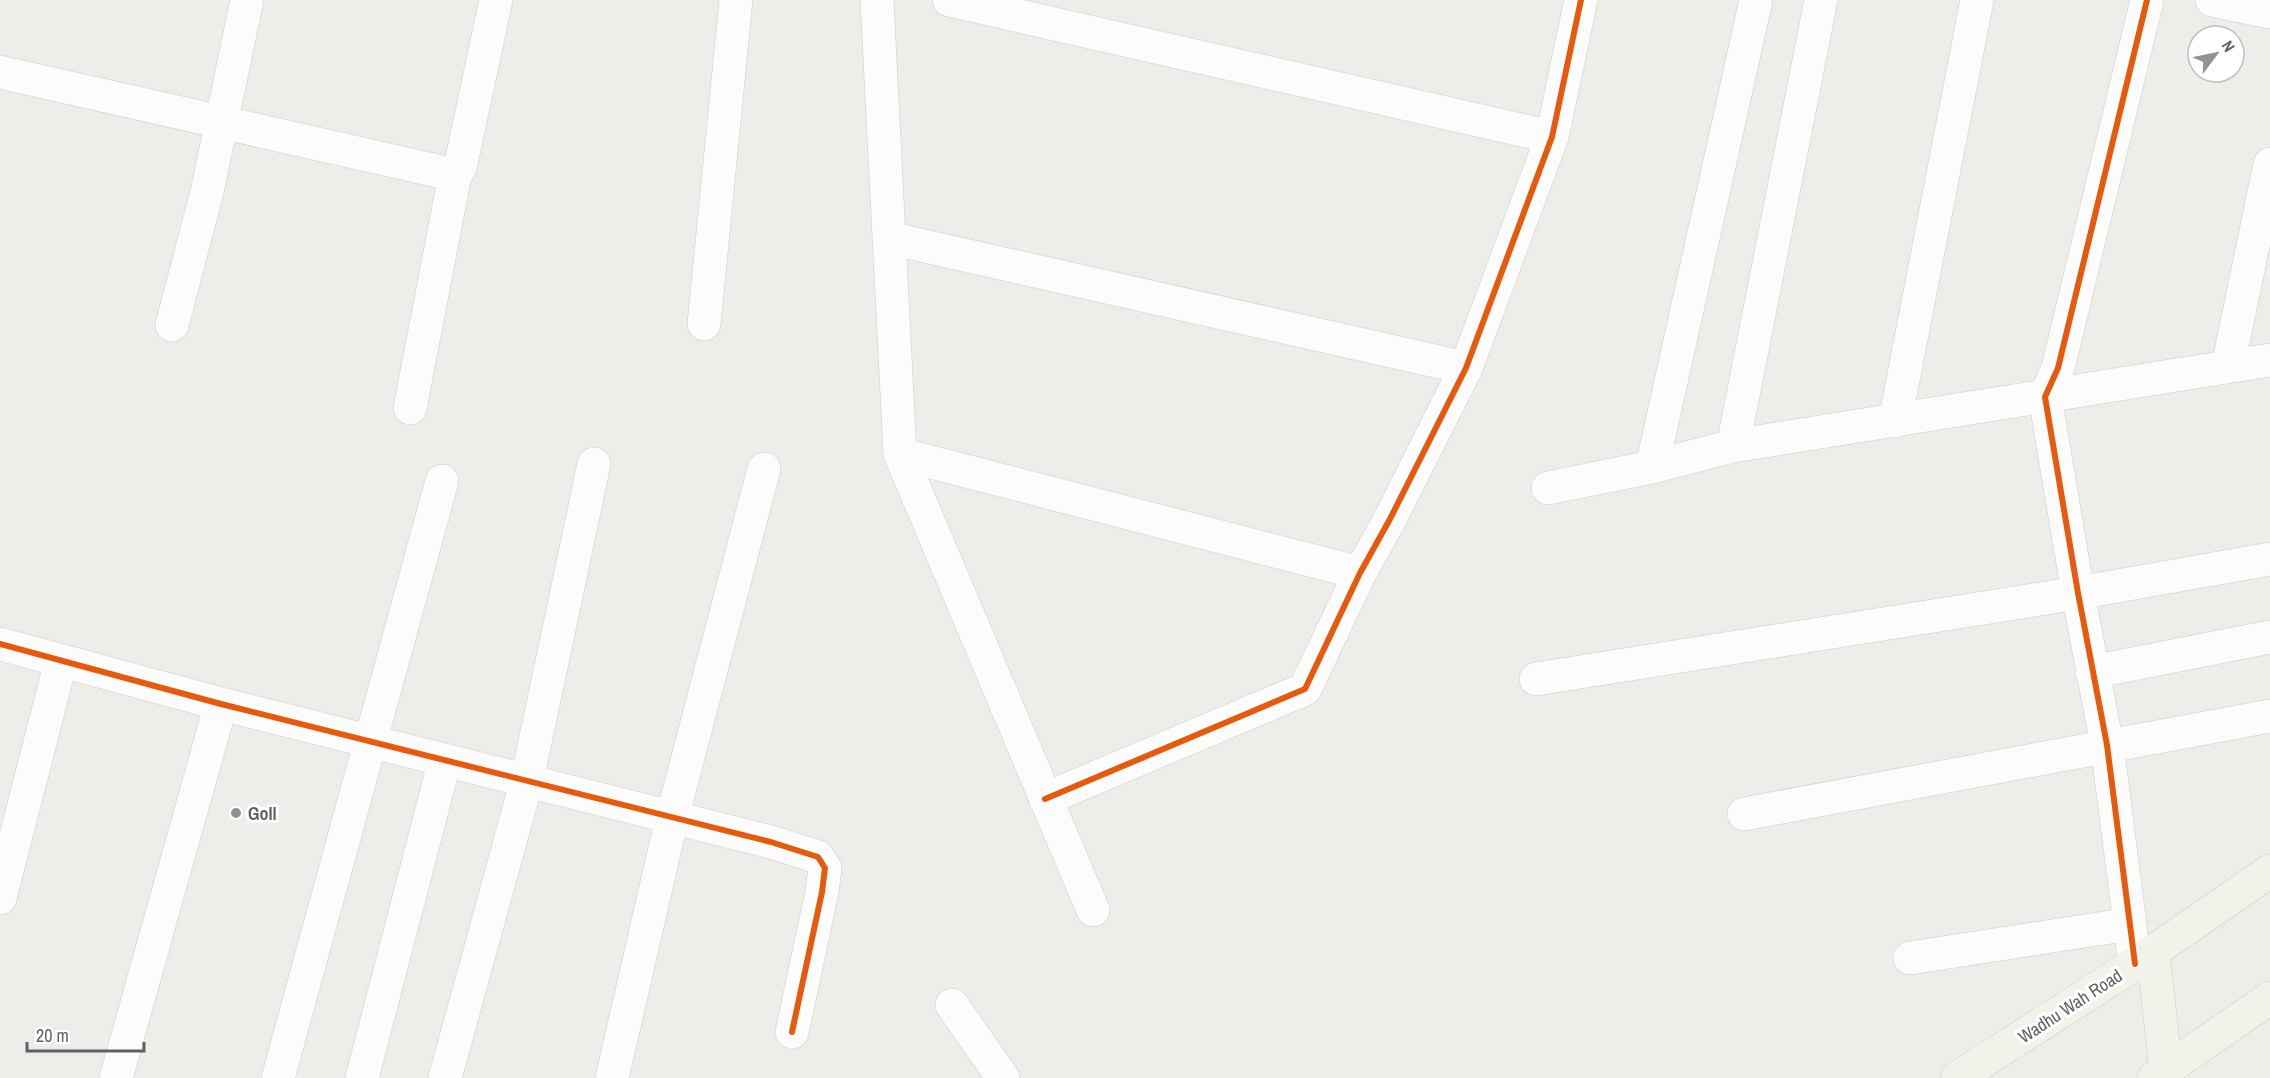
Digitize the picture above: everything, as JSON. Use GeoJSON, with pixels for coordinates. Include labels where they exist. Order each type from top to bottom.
{"type":"FeatureCollection","features":[{"type":"Feature","properties":{"kind":"main road","name":"Wadhu Wah Road"},"geometry":{"type":"LineString","coordinates":[[1957,1078],[2144,958],[2270,871]]}},
{"type":"Feature","properties":{"kind":"main road"},"geometry":{"type":"LineString","coordinates":[[2144,958],[2160,1074],[2268,1001]]}},
{"type":"Feature","properties":{"kind":"street"},"geometry":{"type":"LineString","coordinates":[[172,325],[207,192],[247,0]]}},
{"type":"Feature","properties":{"kind":"street"},"geometry":{"type":"LineString","coordinates":[[410,408],[455,175],[460,168],[496,0]]}},
{"type":"Feature","properties":{"kind":"street"},"geometry":{"type":"LineString","coordinates":[[704,324],[736,0]]}},
{"type":"Feature","properties":{"kind":"street"},"geometry":{"type":"LineString","coordinates":[[877,0],[900,454],[1093,910]]}},
{"type":"Feature","properties":{"kind":"street"},"geometry":{"type":"LineString","coordinates":[[949,0],[1552,137]]}},
{"type":"Feature","properties":{"kind":"street"},"geometry":{"type":"LineString","coordinates":[[1045,799],[1305,690],[1360,573],[1390,519],[1466,368],[1552,137],[1581,0]]}},
{"type":"Feature","properties":{"kind":"street"},"geometry":{"type":"LineString","coordinates":[[1652,467],[1756,0]]}},
{"type":"Feature","properties":{"kind":"street"},"geometry":{"type":"LineString","coordinates":[[1733,446],[1821,0]]}},
{"type":"Feature","properties":{"kind":"street"},"geometry":{"type":"LineString","coordinates":[[1895,421],[1977,0]]}},
{"type":"Feature","properties":{"kind":"street"},"geometry":{"type":"LineString","coordinates":[[2144,958],[2130,924],[2107,746],[2092,672],[2045,397],[2058,368],[2147,0]]}},
{"type":"Feature","properties":{"kind":"street"},"geometry":{"type":"LineString","coordinates":[[2212,0],[2270,12]]}},
{"type":"Feature","properties":{"kind":"street"},"geometry":{"type":"LineString","coordinates":[[0,72],[455,175]]}},
{"type":"Feature","properties":{"kind":"street"},"geometry":{"type":"LineString","coordinates":[[2228,366],[2270,164]]}},
{"type":"Feature","properties":{"kind":"street"},"geometry":{"type":"LineString","coordinates":[[889,238],[1466,368]]}},
{"type":"Feature","properties":{"kind":"street"},"geometry":{"type":"LineString","coordinates":[[1548,488],[1572,485],[1652,467],[1733,446],[2270,360]]}},
{"type":"Feature","properties":{"kind":"street"},"geometry":{"type":"LineString","coordinates":[[900,454],[1360,573]]}},
{"type":"Feature","properties":{"kind":"street"},"geometry":{"type":"LineString","coordinates":[[445,1078],[526,780],[594,464]]}},
{"type":"Feature","properties":{"kind":"street"},"geometry":{"type":"LineString","coordinates":[[612,1078],[672,818],[764,469]]}},
{"type":"Feature","properties":{"kind":"street"},"geometry":{"type":"LineString","coordinates":[[278,1078],[442,481]]}},
{"type":"Feature","properties":{"kind":"street"},"geometry":{"type":"LineString","coordinates":[[1536,679],[2078,593],[2270,559]]}},
{"type":"Feature","properties":{"kind":"street"},"geometry":{"type":"LineString","coordinates":[[2092,672],[2270,637]]}},
{"type":"Feature","properties":{"kind":"street"},"geometry":{"type":"LineString","coordinates":[[0,644],[221,704],[790,848],[818,858],[825,868],[822,892],[792,1032]]}},
{"type":"Feature","properties":{"kind":"street"},"geometry":{"type":"LineString","coordinates":[[0,898],[61,661]]}},
{"type":"Feature","properties":{"kind":"street"},"geometry":{"type":"LineString","coordinates":[[116,1078],[221,704]]}},
{"type":"Feature","properties":{"kind":"street"},"geometry":{"type":"LineString","coordinates":[[1744,814],[2270,716]]}},
{"type":"Feature","properties":{"kind":"street"},"geometry":{"type":"LineString","coordinates":[[362,1078],[445,760]]}},
{"type":"Feature","properties":{"kind":"street"},"geometry":{"type":"LineString","coordinates":[[1910,958],[2130,924]]}},
{"type":"Feature","properties":{"kind":"street"},"geometry":{"type":"LineString","coordinates":[[952,1005],[1003,1078]]}},
{"type":"Feature","properties":{"kind":"cycle path"},"geometry":{"type":"LineString","coordinates":[[1045,799],[1305,689],[1360,573],[1390,519],[1466,368],[1552,137],[1581,0]]}},
{"type":"Feature","properties":{"kind":"cycle path"},"geometry":{"type":"LineString","coordinates":[[2135,964],[2107,745],[2078,593],[2045,397],[2058,368],[2147,0]]}},
{"type":"Feature","properties":{"kind":"cycle path"},"geometry":{"type":"LineString","coordinates":[[0,644],[221,704],[771,842],[818,857],[825,868],[822,892],[792,1032]]}},
{"type":"Feature","properties":{"kind":"place","name":"Goll"},"geometry":{"type":"Point","coordinates":[236,813]}}]}
